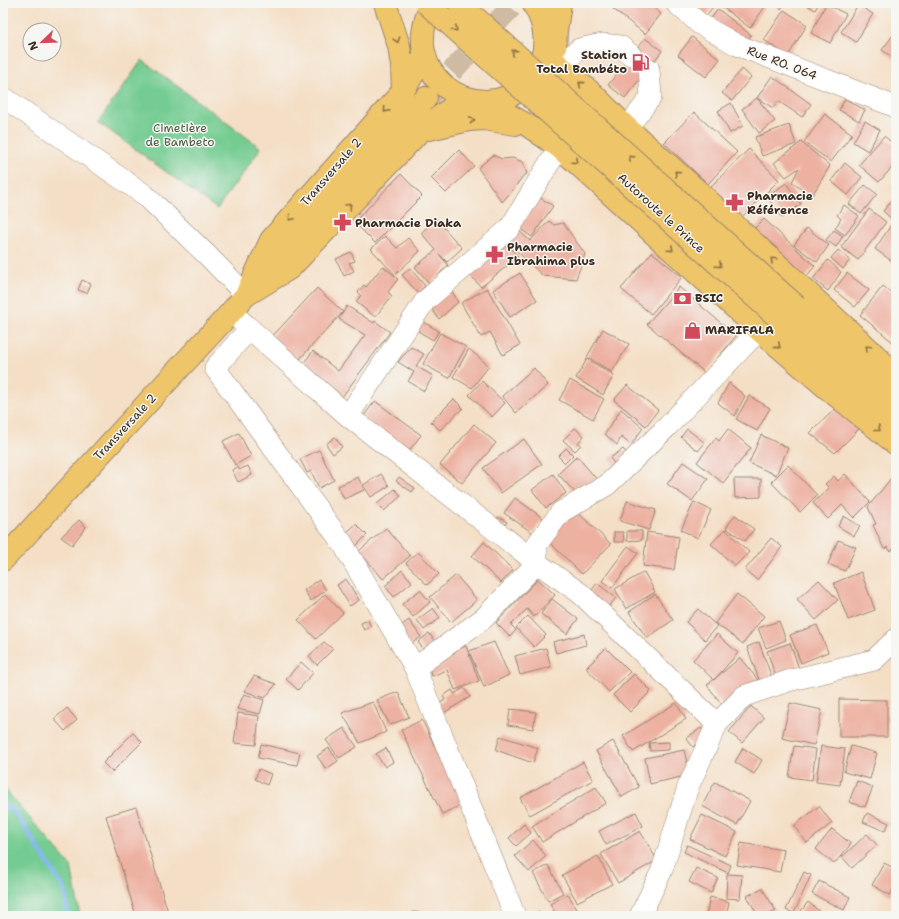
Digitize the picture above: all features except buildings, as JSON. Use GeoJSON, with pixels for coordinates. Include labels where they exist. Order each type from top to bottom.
{"type":"FeatureCollection","features":[{"type":"Feature","properties":{"kind":"main road"},"geometry":{"type":"LineString","coordinates":[[385,3],[399,46],[402,66],[403,91]]}},
{"type":"Feature","properties":{"kind":"main road"},"geometry":{"type":"LineString","coordinates":[[389,3],[423,47],[433,74],[447,89],[475,100],[527,125],[559,147],[759,330],[828,389],[896,444]]}},
{"type":"Feature","properties":{"kind":"main road","name":"Autoroute le Prince"},"geometry":{"type":"LineString","coordinates":[[426,3],[789,314],[896,398]]}},
{"type":"Feature","properties":{"kind":"main road"},"geometry":{"type":"LineString","coordinates":[[423,47],[426,18],[434,3]]}},
{"type":"Feature","properties":{"kind":"main road","name":"Autoroute le Prince"},"geometry":{"type":"LineString","coordinates":[[459,3],[789,314],[896,424]]}},
{"type":"Feature","properties":{"kind":"main road"},"geometry":{"type":"LineString","coordinates":[[475,100],[505,98],[523,88],[536,72],[553,60],[560,3]]}},
{"type":"Feature","properties":{"kind":"main road"},"geometry":{"type":"LineString","coordinates":[[542,9],[545,32],[553,60],[593,94],[627,128],[870,350],[896,376]]}},
{"type":"Feature","properties":{"kind":"main road","name":"Transversale 2"},"geometry":{"type":"LineString","coordinates":[[3,560],[232,312],[246,294],[271,240],[403,91],[423,47]]}},
{"type":"Feature","properties":{"kind":"main road"},"geometry":{"type":"LineString","coordinates":[[246,294],[426,98]]}},
{"type":"Feature","properties":{"kind":"main road","name":"Transversale 2"},"geometry":{"type":"LineString","coordinates":[[246,294],[290,268],[420,131],[475,100]]}},
{"type":"Feature","properties":{"kind":"main road"},"geometry":{"type":"LineString","coordinates":[[420,131],[468,120],[483,119],[527,125]]}},
{"type":"Feature","properties":{"kind":"street","name":"Rue RO. 064"},"geometry":{"type":"LineString","coordinates":[[676,3],[700,24],[737,46],[896,108]]}},
{"type":"Feature","properties":{"kind":"street"},"geometry":{"type":"LineString","coordinates":[[553,60],[579,49],[602,44],[620,46],[631,55]]}},
{"type":"Feature","properties":{"kind":"street"},"geometry":{"type":"LineString","coordinates":[[627,128],[651,97],[649,68]]}},
{"type":"Feature","properties":{"kind":"street"},"geometry":{"type":"LineString","coordinates":[[3,97],[145,195],[246,294]]}},
{"type":"Feature","properties":{"kind":"street"},"geometry":{"type":"LineString","coordinates":[[348,416],[425,301],[510,228],[559,147]]}},
{"type":"Feature","properties":{"kind":"street"},"geometry":{"type":"LineString","coordinates":[[232,312],[249,329],[348,416],[537,563],[580,593],[717,724]]}},
{"type":"Feature","properties":{"kind":"street"},"geometry":{"type":"LineString","coordinates":[[249,329],[215,368],[343,544],[415,668],[515,916]]}},
{"type":"Feature","properties":{"kind":"street"},"geometry":{"type":"LineString","coordinates":[[415,668],[484,618],[537,563],[537,544],[561,512],[607,484],[667,427],[759,330]]}},
{"type":"Feature","properties":{"kind":"street"},"geometry":{"type":"LineString","coordinates":[[640,916],[662,870],[688,787],[717,724],[744,696],[788,681],[874,660],[896,639]]}},
{"type":"Feature","properties":{"kind":"green space","name":"Cimetière de Bambeto"},"geometry":{"type":"Polygon","coordinates":[[[142,60],[261,148],[217,209],[98,122],[142,60]]]}},
{"type":"Feature","properties":{"kind":"green space"},"geometry":{"type":"Polygon","coordinates":[[[3,787],[71,866],[80,916],[3,916],[3,787]]]}},
{"type":"Feature","properties":{"kind":"waterway"},"geometry":{"type":"LineString","coordinates":[[3,805],[14,811],[65,890],[68,916]]}},
{"type":"Feature","properties":{"kind":"tunnel"},"geometry":{"type":"LineString","coordinates":[[429,96],[515,3]]}},
{"type":"Feature","properties":{"kind":"place","name":"Station Total Bambéto"},"geometry":{"type":"Point","coordinates":[640,62]}},
{"type":"Feature","properties":{"kind":"place","name":"Pharmacie Référence"},"geometry":{"type":"Point","coordinates":[734,203]}},
{"type":"Feature","properties":{"kind":"place","name":"Pharmacie Diaka"},"geometry":{"type":"Point","coordinates":[342,223]}},
{"type":"Feature","properties":{"kind":"place","name":"Pharmacie Ibrahima plus"},"geometry":{"type":"Point","coordinates":[494,254]}},
{"type":"Feature","properties":{"kind":"place","name":"BSIC"},"geometry":{"type":"Point","coordinates":[682,298]}},
{"type":"Feature","properties":{"kind":"place","name":"MARIFALA"},"geometry":{"type":"Point","coordinates":[692,330]}}]}
